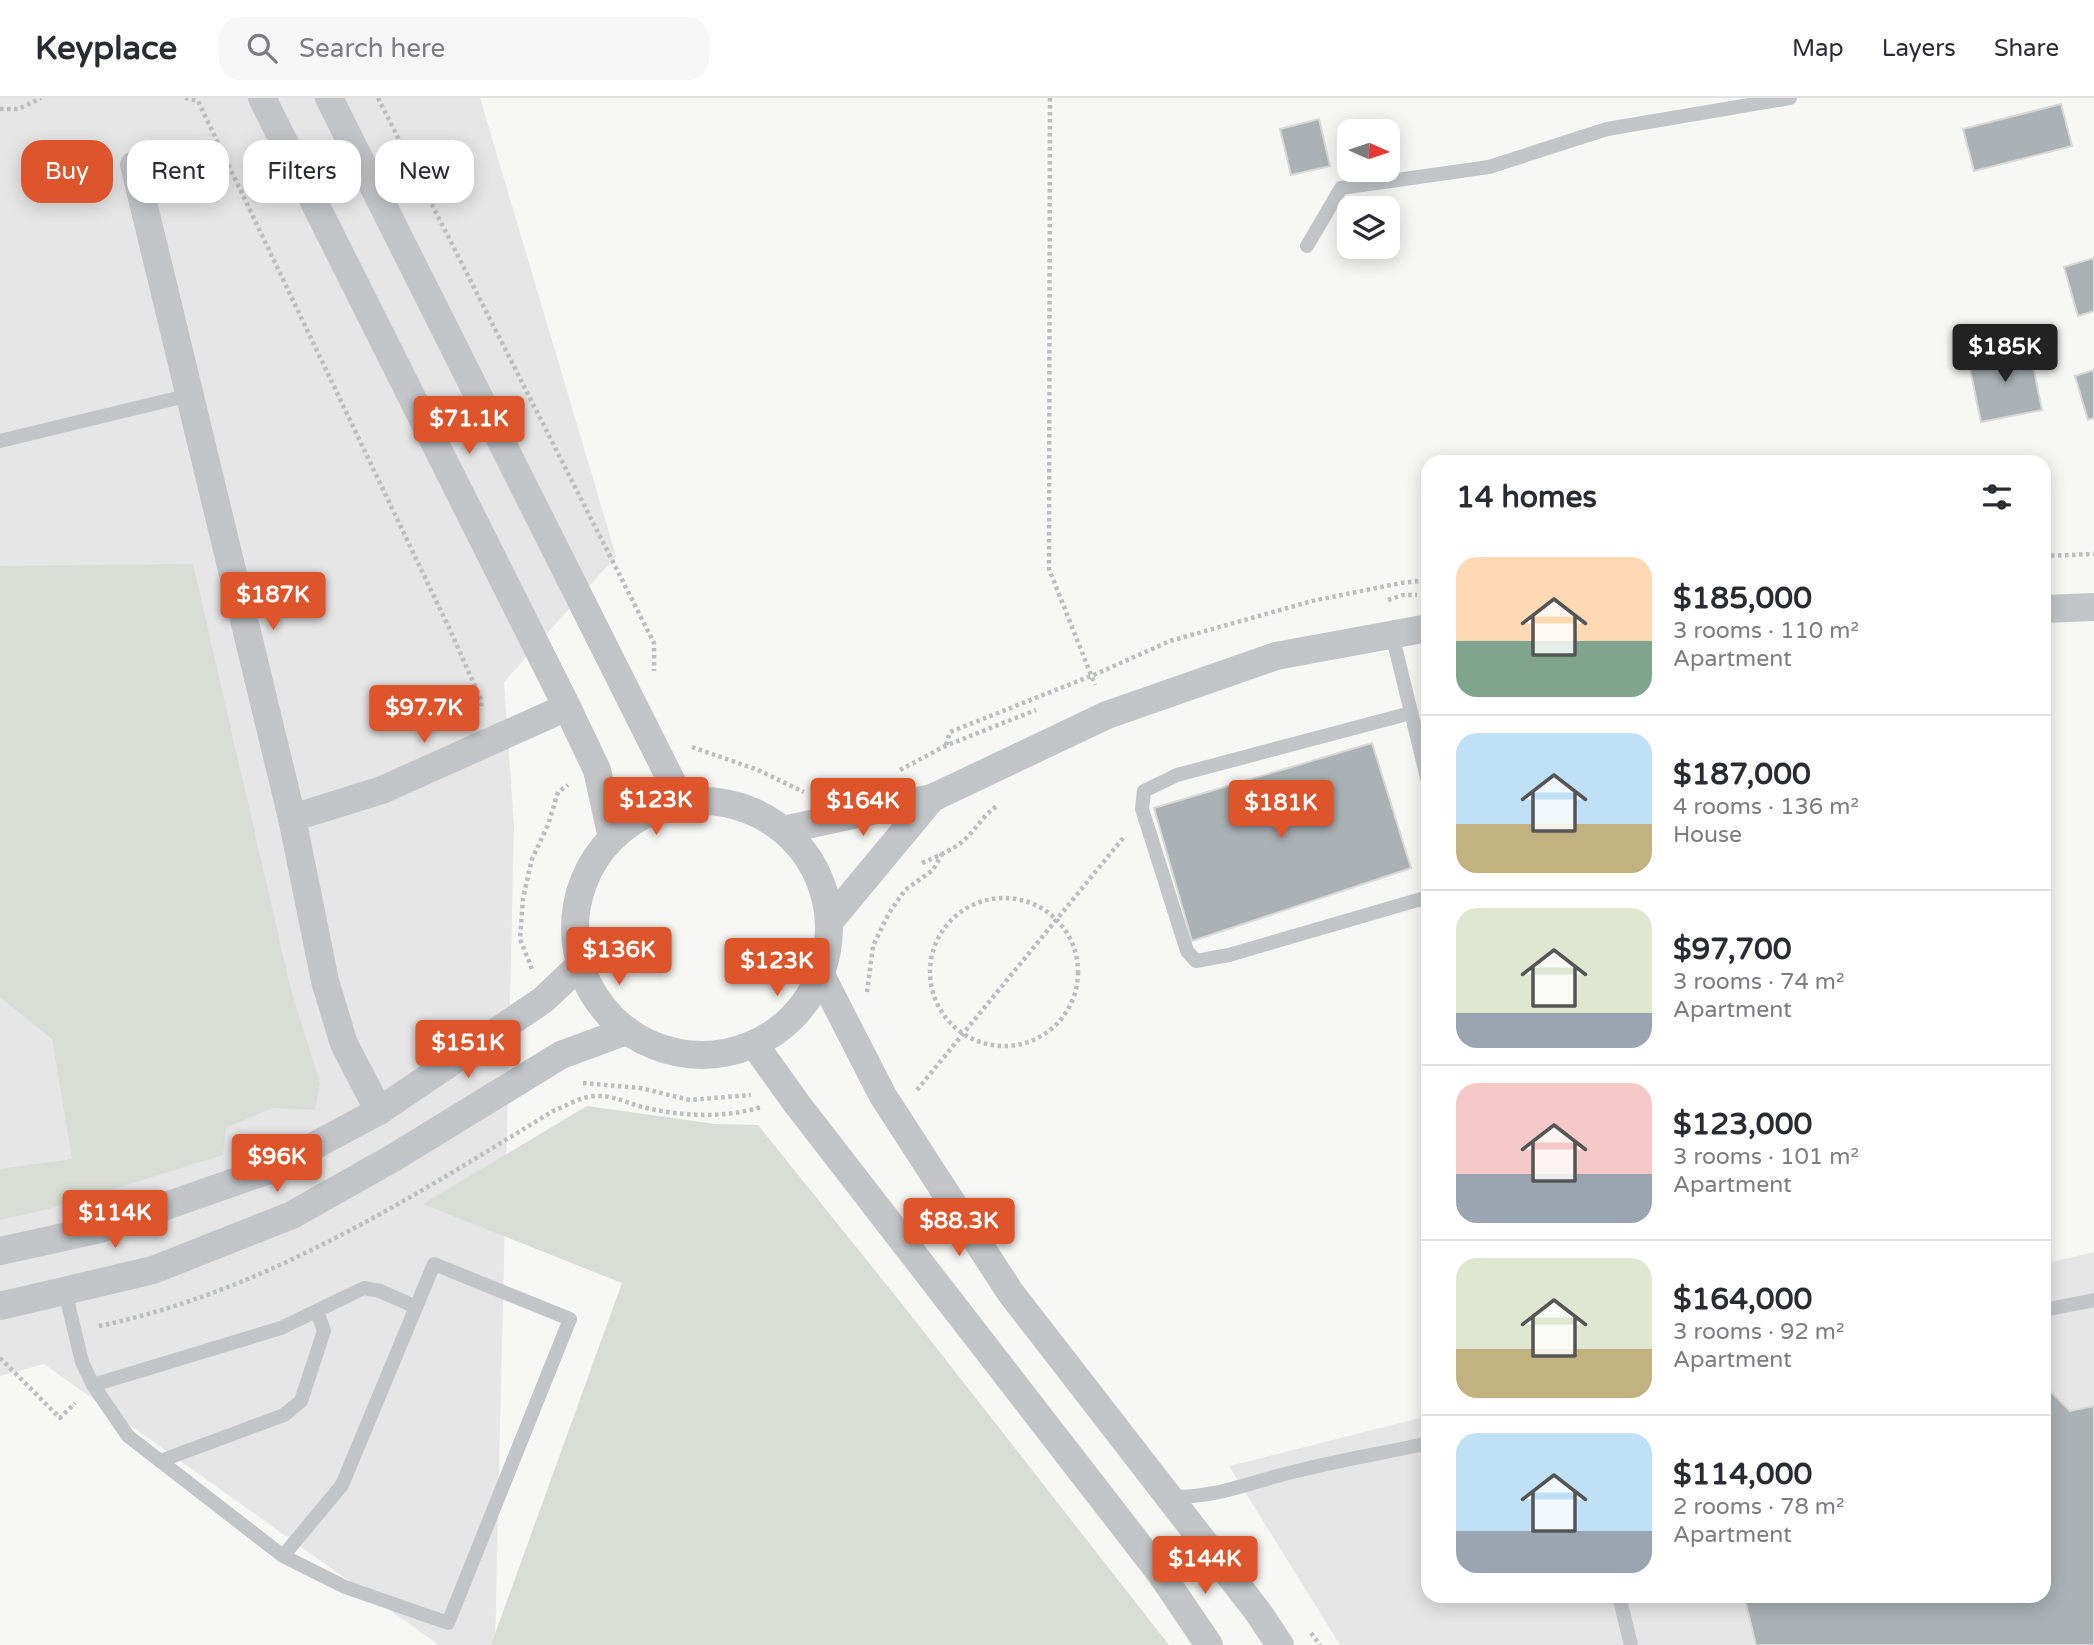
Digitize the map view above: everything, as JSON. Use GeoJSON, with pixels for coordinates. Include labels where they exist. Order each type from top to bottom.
{"type":"FeatureCollection","features":[{"type":"Feature","properties":{"kind":"street"},"geometry":{"type":"LineString","coordinates":[[262,98],[567,707],[597,771],[612,838]]}},
{"type":"Feature","properties":{"kind":"street"},"geometry":{"type":"LineString","coordinates":[[329,98],[682,802]]}},
{"type":"Feature","properties":{"kind":"street"},"geometry":{"type":"LineString","coordinates":[[143,203],[292,818],[325,981],[344,1044],[379,1111]]}},
{"type":"Feature","properties":{"kind":"street"},"geometry":{"type":"LineString","coordinates":[[2051,608],[2094,607]]}},
{"type":"Feature","properties":{"kind":"street"},"geometry":{"type":"LineString","coordinates":[[783,830],[932,798],[1107,715],[1276,656],[1421,629]]}},
{"type":"Feature","properties":{"kind":"street"},"geometry":{"type":"LineString","coordinates":[[292,818],[382,790],[567,707]]}},
{"type":"Feature","properties":{"kind":"street"},"geometry":{"type":"LineString","coordinates":[[829,922],[932,798]]}},
{"type":"Feature","properties":{"kind":"street"},"geometry":{"type":"LineString","coordinates":[[710,801],[736,805],[783,830],[802,849],[825,896],[829,922],[827,948],[809,997],[793,1017],[773,1034],[725,1054],[699,1056],[674,1053],[649,1044],[626,1031],[590,990],[580,965],[575,938],[579,897],[595,859],[612,838],[633,821],[657,808],[682,802],[710,801]]}},
{"type":"Feature","properties":{"kind":"street"},"geometry":{"type":"LineString","coordinates":[[0,1251],[100,1229],[269,1170],[379,1111],[543,1000],[580,965]]}},
{"type":"Feature","properties":{"kind":"street"},"geometry":{"type":"LineString","coordinates":[[820,973],[883,1096],[1010,1292],[1280,1645]]}},
{"type":"Feature","properties":{"kind":"street"},"geometry":{"type":"LineString","coordinates":[[0,1306],[153,1270],[292,1214],[393,1158],[561,1055],[626,1031]]}},
{"type":"Feature","properties":{"kind":"street"},"geometry":{"type":"LineString","coordinates":[[754,1044],[797,1104],[1161,1574],[1209,1645]]}},
{"type":"Feature","properties":{"kind":"lane"},"geometry":{"type":"LineString","coordinates":[[1307,246],[1341,188],[1489,167],[1607,129],[1790,98]]}},
{"type":"Feature","properties":{"kind":"lane"},"geometry":{"type":"LineString","coordinates":[[0,441],[190,396]]}},
{"type":"Feature","properties":{"kind":"lane"},"geometry":{"type":"LineString","coordinates":[[1392,634],[1421,754]]}},
{"type":"Feature","properties":{"kind":"lane"},"geometry":{"type":"LineString","coordinates":[[1411,713],[1177,775],[1144,791],[1142,809],[1187,951],[1196,961],[1229,955],[1421,899]]}},
{"type":"Feature","properties":{"kind":"lane"},"geometry":{"type":"LineString","coordinates":[[65,1291],[82,1362],[93,1385],[128,1436],[283,1556],[345,1587],[448,1623],[570,1319],[434,1264],[342,1485],[283,1556]]}},
{"type":"Feature","properties":{"kind":"lane"},"geometry":{"type":"LineString","coordinates":[[93,1385],[281,1328],[364,1288],[380,1291],[416,1307]]}},
{"type":"Feature","properties":{"kind":"lane"},"geometry":{"type":"LineString","coordinates":[[2051,1309],[2094,1300]]}},
{"type":"Feature","properties":{"kind":"lane"},"geometry":{"type":"LineString","coordinates":[[160,1461],[284,1415],[301,1401],[324,1331],[317,1311]]}},
{"type":"Feature","properties":{"kind":"lane"},"geometry":{"type":"LineString","coordinates":[[1168,1497],[1197,1497],[1230,1491],[1301,1469],[1421,1444]]}},
{"type":"Feature","properties":{"kind":"lane"},"geometry":{"type":"LineString","coordinates":[[1621,1603],[1631,1645]]}},
{"type":"Feature","properties":{"kind":"path"},"geometry":{"type":"LineString","coordinates":[[0,109],[19,109],[41,98]]}},
{"type":"Feature","properties":{"kind":"path"},"geometry":{"type":"LineString","coordinates":[[186,98],[198,101],[450,630],[482,702],[477,717]]}},
{"type":"Feature","properties":{"kind":"path"},"geometry":{"type":"LineString","coordinates":[[378,98],[654,643],[654,683]]}},
{"type":"Feature","properties":{"kind":"path"},"geometry":{"type":"LineString","coordinates":[[1050,98],[1049,569],[1096,686]]}},
{"type":"Feature","properties":{"kind":"path"},"geometry":{"type":"LineString","coordinates":[[2051,556],[2094,554]]}},
{"type":"Feature","properties":{"kind":"path"},"geometry":{"type":"LineString","coordinates":[[895,773],[945,746],[950,732],[1091,677],[1170,641],[1312,601],[1421,581]]}},
{"type":"Feature","properties":{"kind":"path"},"geometry":{"type":"LineString","coordinates":[[684,744],[706,754],[758,769],[800,791],[810,793]]}},
{"type":"Feature","properties":{"kind":"path"},"geometry":{"type":"LineString","coordinates":[[543,1000],[520,939],[523,898],[532,859],[548,825],[558,792],[597,771]]}},
{"type":"Feature","properties":{"kind":"path"},"geometry":{"type":"LineString","coordinates":[[911,1096],[1128,833]]}},
{"type":"Feature","properties":{"kind":"path"},"geometry":{"type":"LineString","coordinates":[[911,867],[942,854],[963,841]]}},
{"type":"Feature","properties":{"kind":"path"},"geometry":{"type":"LineString","coordinates":[[867,994],[873,947],[890,913],[905,890],[933,870],[942,854]]}},
{"type":"Feature","properties":{"kind":"path"},"geometry":{"type":"LineString","coordinates":[[1005,897],[1029,901],[1051,914],[1067,933],[1077,957],[1078,982],[1071,1006],[1056,1027],[1035,1041],[1011,1048],[986,1046],[963,1035],[945,1020],[933,998],[929,975],[932,951],[942,929],[959,912],[981,901],[1005,897]]}},
{"type":"Feature","properties":{"kind":"path"},"geometry":{"type":"LineString","coordinates":[[601,1083],[640,1088],[690,1100],[759,1095]]}},
{"type":"Feature","properties":{"kind":"path"},"geometry":{"type":"LineString","coordinates":[[74,1332],[142,1317],[234,1285],[302,1257],[394,1209],[553,1111],[576,1101],[592,1096],[616,1097],[643,1107],[702,1115],[762,1107]]}},
{"type":"Feature","properties":{"kind":"path"},"geometry":{"type":"LineString","coordinates":[[0,1357],[60,1418],[93,1385]]}},
{"type":"Feature","properties":{"kind":"shaded area"},"geometry":{"type":"Polygon","coordinates":[[[0,98],[480,98],[616,556],[504,682],[514,826],[495,1645],[439,1645],[44,1364],[0,1376],[0,98]]]}},
{"type":"Feature","properties":{"kind":"shaded area"},"geometry":{"type":"Polygon","coordinates":[[[193,564],[291,990],[320,1083],[315,1110],[272,1108],[226,1128],[223,1155],[49,1209],[0,1220],[0,1169],[72,1159],[52,1039],[0,997],[0,566],[193,564]]]}},
{"type":"Feature","properties":{"kind":"shaded area"},"geometry":{"type":"Polygon","coordinates":[[[587,1106],[715,1124],[758,1125],[1169,1645],[491,1645],[622,1283],[423,1204],[587,1106]]]}},
{"type":"Feature","properties":{"kind":"shaded area"},"geometry":{"type":"Polygon","coordinates":[[[2094,1252],[2094,1645],[1340,1645],[1229,1466],[1421,1418],[1421,1603],[2051,1603],[2051,1262],[2094,1252]]]}},
{"type":"Feature","properties":{"kind":"building"},"geometry":{"type":"Polygon","coordinates":[[[2061,104],[2072,146],[1974,171],[1963,129],[2061,104]]]}},
{"type":"Feature","properties":{"kind":"building"},"geometry":{"type":"Polygon","coordinates":[[[1319,119],[1330,166],[1291,175],[1280,129],[1319,119]]]}},
{"type":"Feature","properties":{"kind":"building"},"geometry":{"type":"Polygon","coordinates":[[[2094,258],[2094,311],[2078,316],[2064,267],[2094,258]]]}},
{"type":"Feature","properties":{"kind":"building"},"geometry":{"type":"Polygon","coordinates":[[[2029,346],[2042,410],[1981,422],[1968,359],[2029,346]]]}},
{"type":"Feature","properties":{"kind":"building"},"geometry":{"type":"Polygon","coordinates":[[[2094,370],[2094,418],[2088,420],[2075,376],[2094,370]]]}},
{"type":"Feature","properties":{"kind":"building"},"geometry":{"type":"Polygon","coordinates":[[[1372,743],[1411,868],[1192,941],[1154,808],[1372,743]]]}},
{"type":"Feature","properties":{"kind":"building"},"geometry":{"type":"Polygon","coordinates":[[[2051,1392],[2070,1411],[2094,1406],[2094,1645],[1756,1645],[1746,1603],[2051,1603],[2051,1392]]]}}]}
